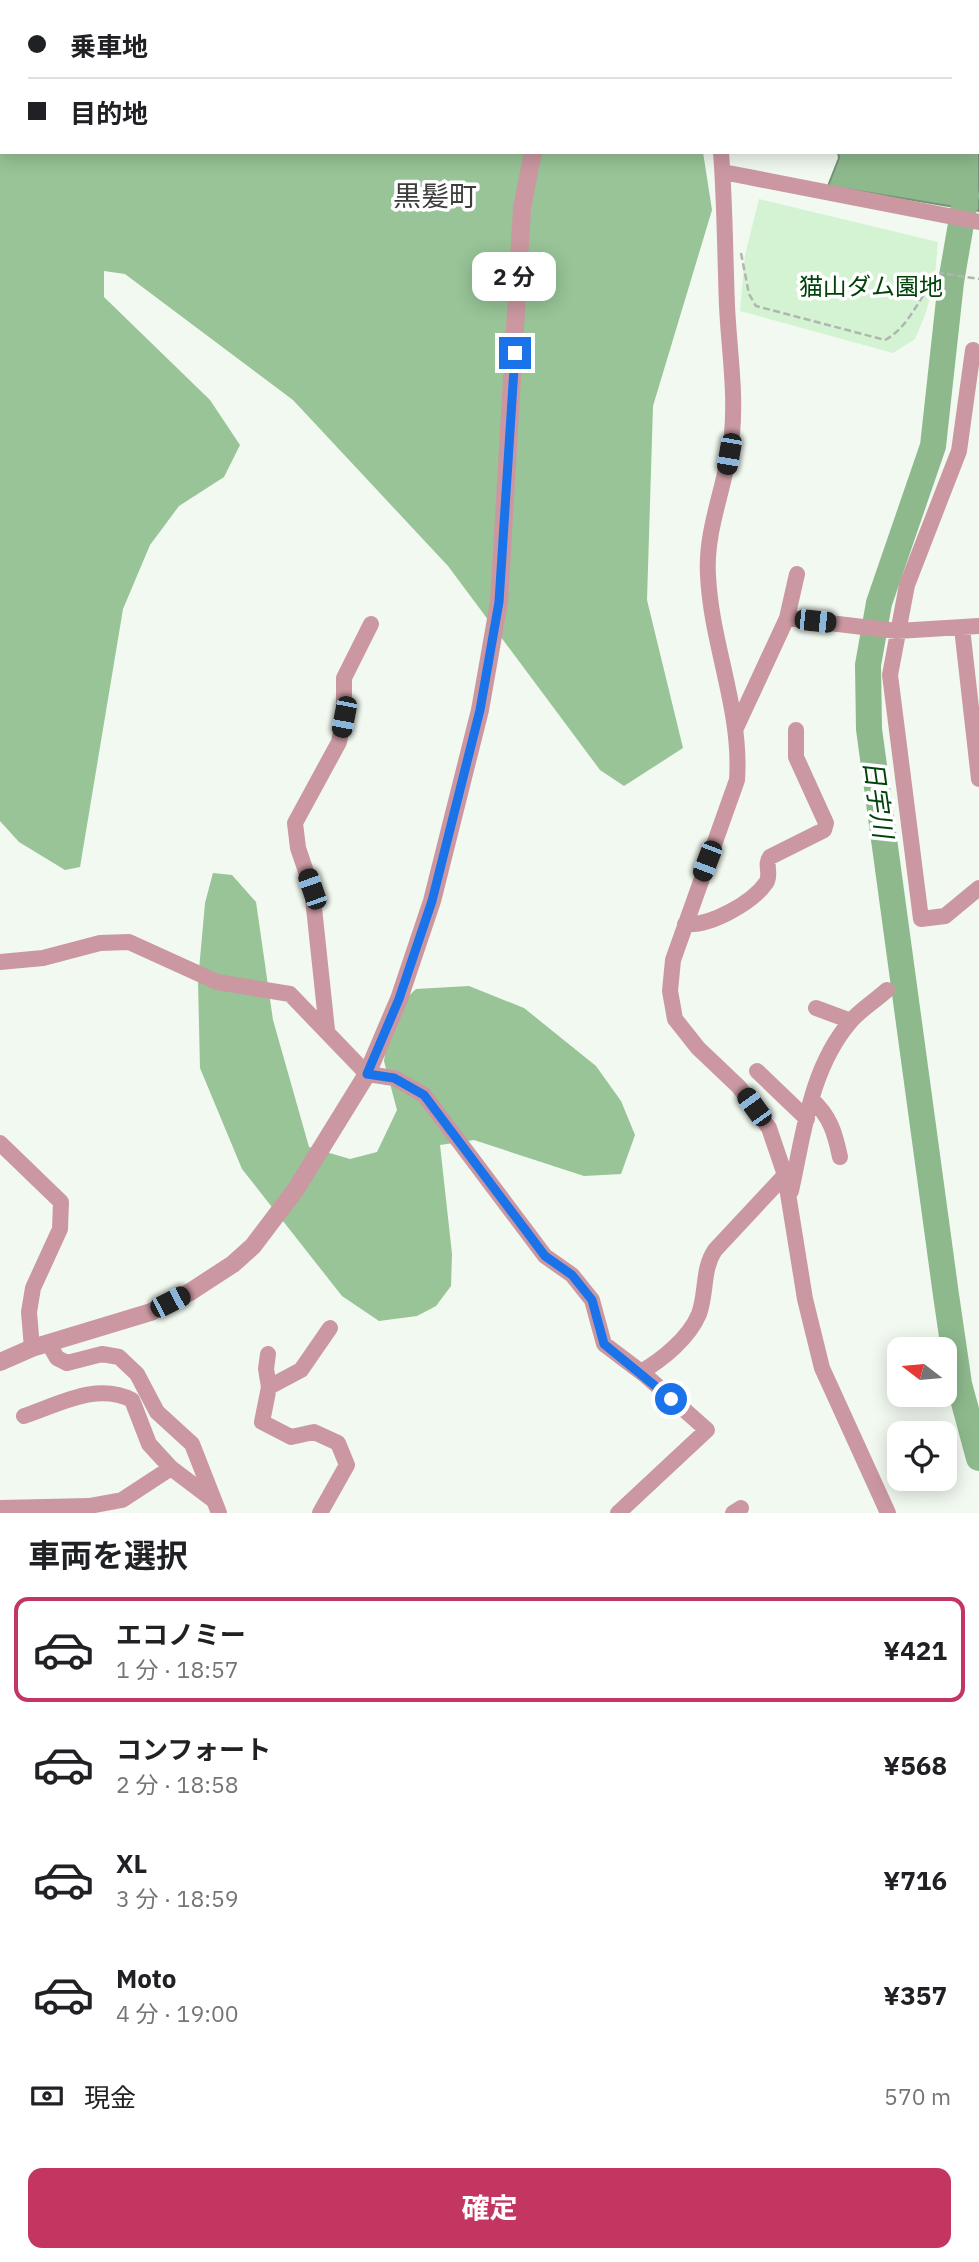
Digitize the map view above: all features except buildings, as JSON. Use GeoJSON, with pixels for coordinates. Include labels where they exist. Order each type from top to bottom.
{"type":"FeatureCollection","features":[{"type":"Feature","properties":{"kind":"street"},"geometry":{"type":"LineString","coordinates":[[0,1362],[41,1346],[151,1312],[190,1292],[233,1264],[253,1246],[296,1189],[367,1074],[399,999],[432,901],[485,682],[499,602],[522,208],[533,154]]}},
{"type":"Feature","properties":{"kind":"street"},"geometry":{"type":"LineString","coordinates":[[721,154],[727,309],[733,366],[732,435],[708,547],[708,575],[719,652],[736,728],[737,780],[673,960],[670,991],[675,1019],[698,1048],[739,1087],[769,1128],[785,1175],[805,1299],[822,1368],[888,1513]]}},
{"type":"Feature","properties":{"kind":"street"},"geometry":{"type":"LineString","coordinates":[[723,172],[979,222]]}},
{"type":"Feature","properties":{"kind":"street"},"geometry":{"type":"LineString","coordinates":[[973,350],[959,451],[920,543],[897,631],[890,674],[921,919],[945,916],[979,888]]}},
{"type":"Feature","properties":{"kind":"street"},"geometry":{"type":"LineString","coordinates":[[736,728],[786,618],[797,574]]}},
{"type":"Feature","properties":{"kind":"street"},"geometry":{"type":"LineString","coordinates":[[786,618],[897,631],[971,627],[979,779]]}},
{"type":"Feature","properties":{"kind":"street"},"geometry":{"type":"LineString","coordinates":[[327,1030],[312,889],[298,848],[295,823],[325,773],[339,742],[344,717],[344,678],[371,624]]}},
{"type":"Feature","properties":{"kind":"street"},"geometry":{"type":"LineString","coordinates":[[685,924],[694,925],[750,898],[765,883],[770,857],[824,830],[826,823],[796,757],[796,730]]}},
{"type":"Feature","properties":{"kind":"street"},"geometry":{"type":"LineString","coordinates":[[0,962],[43,958],[100,943],[129,942],[217,982],[290,994],[367,1074],[394,1078],[424,1095],[545,1256],[572,1275],[592,1300],[604,1344],[641,1372],[707,1430],[618,1513]]}},
{"type":"Feature","properties":{"kind":"street"},"geometry":{"type":"LineString","coordinates":[[788,1200],[816,1080],[830,1050],[851,1021],[887,990]]}},
{"type":"Feature","properties":{"kind":"street"},"geometry":{"type":"LineString","coordinates":[[816,1008],[851,1021]]}},
{"type":"Feature","properties":{"kind":"street"},"geometry":{"type":"LineString","coordinates":[[757,1071],[807,1119]]}},
{"type":"Feature","properties":{"kind":"street"},"geometry":{"type":"LineString","coordinates":[[812,1100],[824,1111],[835,1132],[840,1157]]}},
{"type":"Feature","properties":{"kind":"street"},"geometry":{"type":"LineString","coordinates":[[0,1143],[61,1202],[60,1229],[33,1288],[29,1312],[41,1346],[57,1359],[67,1363],[102,1354],[119,1357],[136,1374],[157,1412],[192,1444],[216,1506]]}},
{"type":"Feature","properties":{"kind":"street"},"geometry":{"type":"LineString","coordinates":[[641,1372],[662,1359],[698,1315],[707,1262],[785,1175]]}},
{"type":"Feature","properties":{"kind":"street"},"geometry":{"type":"LineString","coordinates":[[269,1387],[301,1370],[330,1328]]}},
{"type":"Feature","properties":{"kind":"street"},"geometry":{"type":"LineString","coordinates":[[268,1354],[266,1369],[269,1387],[262,1422],[291,1437],[314,1432],[338,1443],[347,1465],[320,1513]]}},
{"type":"Feature","properties":{"kind":"street"},"geometry":{"type":"LineString","coordinates":[[24,1416],[99,1391],[116,1392],[132,1400],[149,1444],[171,1468],[216,1506]]}},
{"type":"Feature","properties":{"kind":"street"},"geometry":{"type":"LineString","coordinates":[[7,1509],[89,1506],[122,1500],[171,1468]]}},
{"type":"Feature","properties":{"kind":"path"},"geometry":{"type":"LineString","coordinates":[[725,234],[738,247],[745,263],[749,294],[757,306],[885,340],[899,333],[928,286],[940,273],[979,279]]}},
{"type":"Feature","properties":{"kind":"green space","name":"猫山ダム園地"},"geometry":{"type":"Polygon","coordinates":[[[759,199],[938,242],[934,284],[915,339],[893,353],[740,311],[745,255],[759,199]]]}},
{"type":"Feature","properties":{"kind":"shaded area"},"geometry":{"type":"Polygon","coordinates":[[[0,154],[703,154],[712,210],[653,406],[647,600],[683,748],[624,786],[600,770],[448,566],[293,400],[125,274],[104,271],[104,297],[210,400],[240,445],[224,477],[179,506],[150,545],[123,609],[80,867],[65,870],[19,842],[0,821],[0,154]]]}},
{"type":"Feature","properties":{"kind":"shaded area"},"geometry":{"type":"Polygon","coordinates":[[[838,154],[979,154],[979,211],[828,186],[838,154]]]}},
{"type":"Feature","properties":{"kind":"shaded area"},"geometry":{"type":"Polygon","coordinates":[[[213,873],[232,875],[256,902],[273,1020],[309,1147],[350,1159],[377,1152],[397,1110],[384,1061],[390,1014],[416,989],[469,986],[524,1008],[596,1066],[621,1101],[635,1135],[621,1174],[584,1176],[474,1140],[440,1145],[452,1254],[451,1286],[436,1306],[417,1316],[379,1321],[342,1296],[242,1169],[200,1068],[198,981],[205,903],[213,873]]]}},
{"type":"Feature","properties":{"kind":"waterway","name":"日宇川"},"geometry":{"type":"LineString","coordinates":[[939,154],[966,195],[951,282],[933,446],[879,603],[868,665],[869,729],[959,1384],[979,1458]]}},
{"type":"Feature","properties":{"kind":"district","name":"黒髪町"},"geometry":{"type":"Point","coordinates":[435,195]}},
{"type":"Feature","properties":{"kind":"route"},"geometry":{"type":"LineString","coordinates":[[515,353],[499,602],[480,710],[432,901],[399,999],[367,1074],[394,1078],[424,1095],[545,1256],[572,1275],[592,1300],[604,1344],[671,1399]]}}]}
